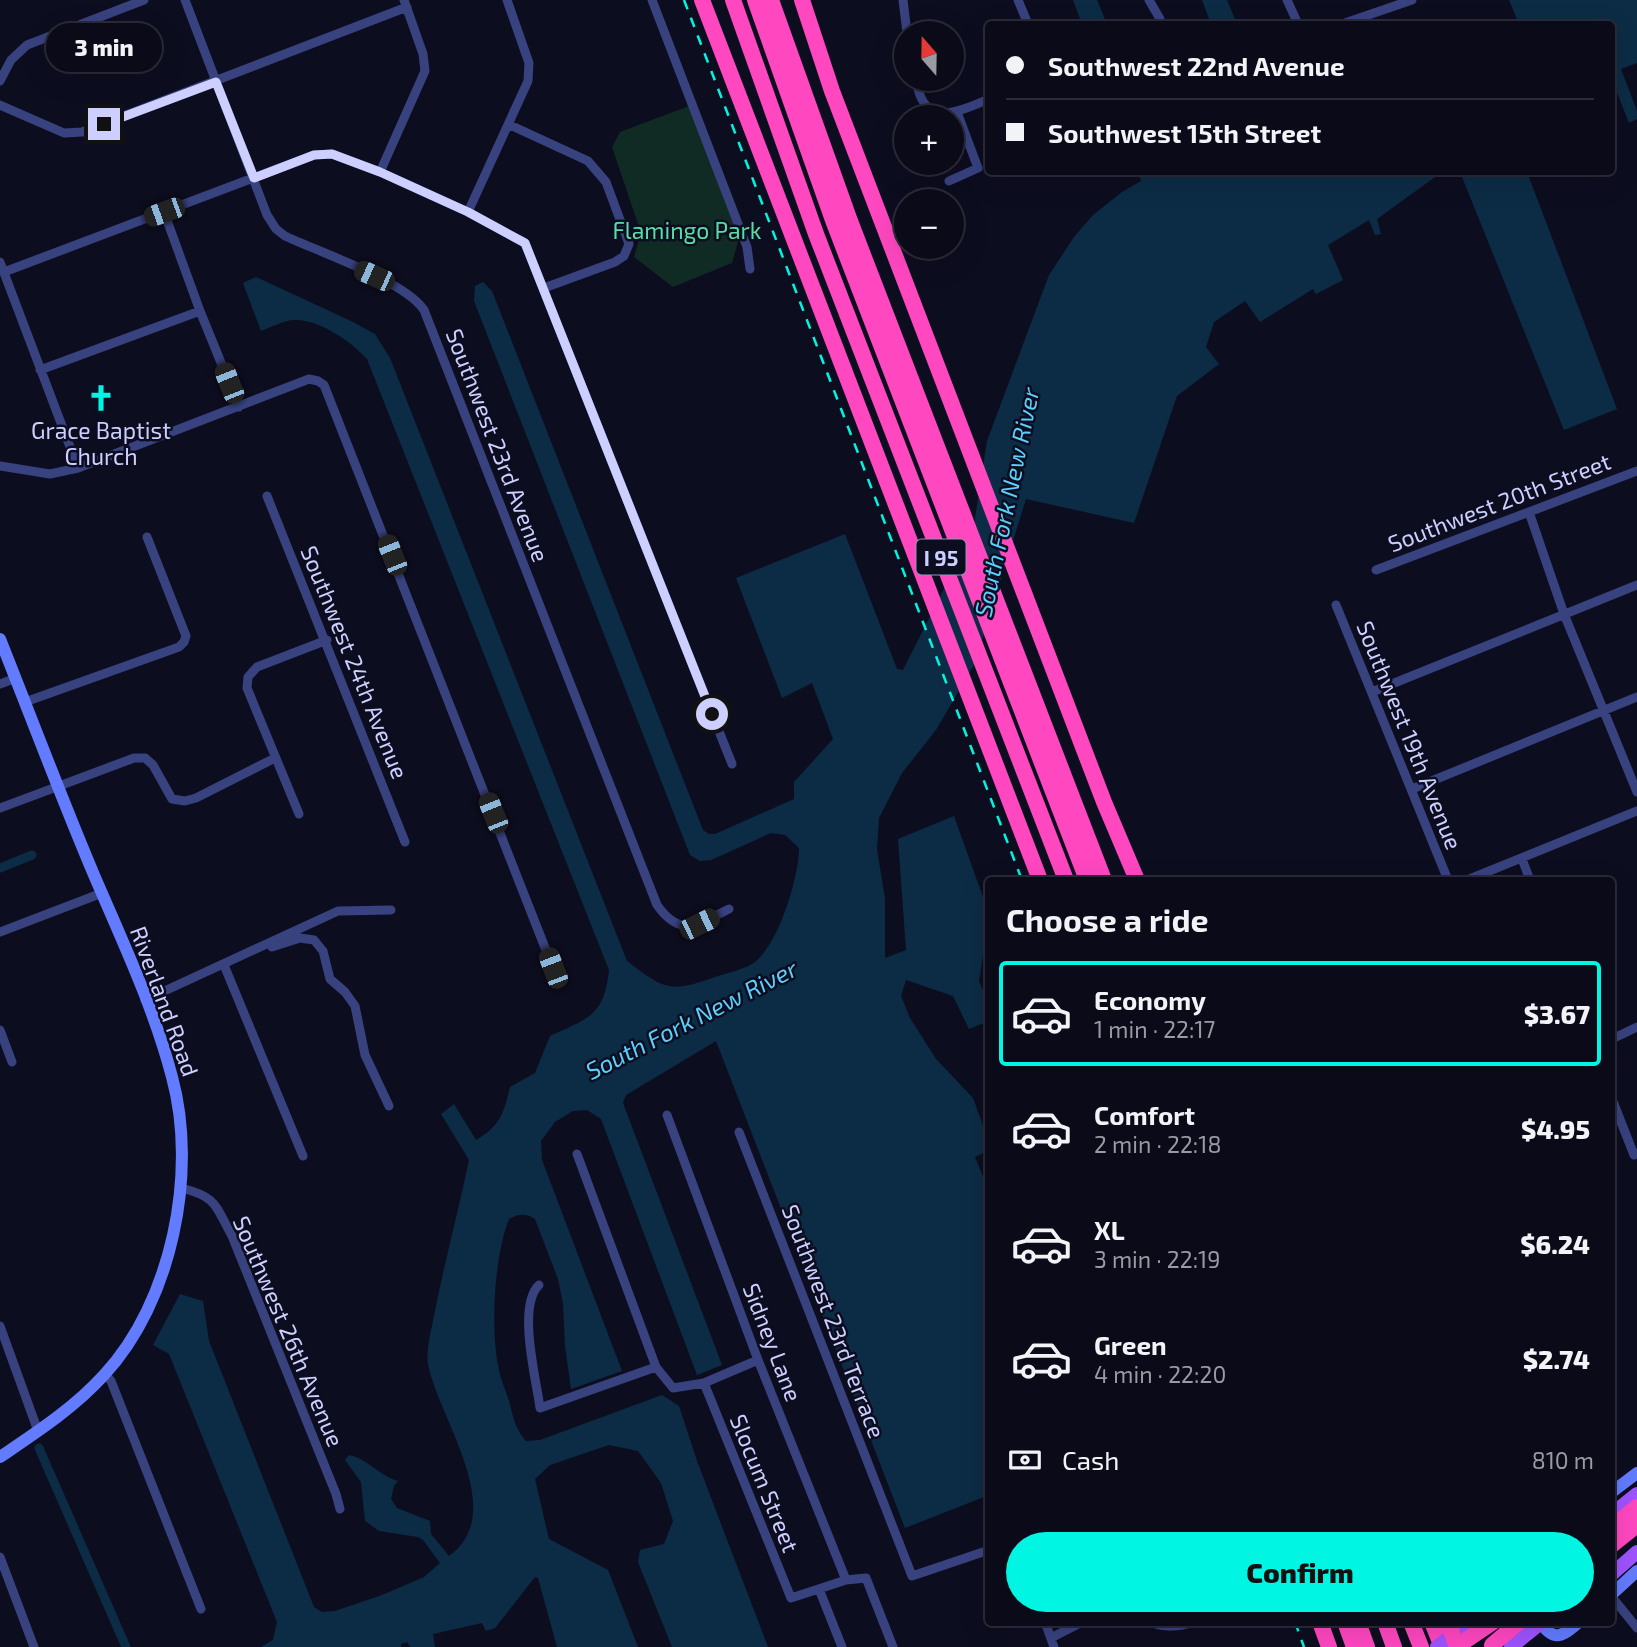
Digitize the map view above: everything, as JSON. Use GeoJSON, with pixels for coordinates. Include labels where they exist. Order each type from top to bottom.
{"type":"FeatureCollection","features":[{"type":"Feature","properties":{"kind":"highway"},"geometry":{"type":"LineString","coordinates":[[702,0],[1039,877]]}},
{"type":"Feature","properties":{"kind":"highway"},"geometry":{"type":"LineString","coordinates":[[723,0],[751,53]]}},
{"type":"Feature","properties":{"kind":"highway","name":"I 95"},"geometry":{"type":"LineString","coordinates":[[733,0],[1065,877]]}},
{"type":"Feature","properties":{"kind":"highway"},"geometry":{"type":"LineString","coordinates":[[742,0],[820,232],[1073,877]]}},
{"type":"Feature","properties":{"kind":"highway"},"geometry":{"type":"LineString","coordinates":[[755,0],[834,223],[1086,877]]}},
{"type":"Feature","properties":{"kind":"highway","name":"I 95"},"geometry":{"type":"LineString","coordinates":[[771,0],[850,221],[1103,877]]}},
{"type":"Feature","properties":{"kind":"highway"},"geometry":{"type":"LineString","coordinates":[[793,0],[809,45],[832,91]]}},
{"type":"Feature","properties":{"kind":"highway"},"geometry":{"type":"LineString","coordinates":[[802,0],[832,91],[1104,802],[1136,877]]}},
{"type":"Feature","properties":{"kind":"highway"},"geometry":{"type":"LineString","coordinates":[[1093,851],[1110,877]]}},
{"type":"Feature","properties":{"kind":"highway"},"geometry":{"type":"LineString","coordinates":[[1615,1525],[1637,1507]]}},
{"type":"Feature","properties":{"kind":"highway"},"geometry":{"type":"LineString","coordinates":[[1615,1543],[1637,1525]]}},
{"type":"Feature","properties":{"kind":"highway"},"geometry":{"type":"LineString","coordinates":[[1321,1626],[1329,1647]]}},
{"type":"Feature","properties":{"kind":"highway"},"geometry":{"type":"LineString","coordinates":[[1346,1626],[1354,1647]]}},
{"type":"Feature","properties":{"kind":"highway"},"geometry":{"type":"LineString","coordinates":[[1359,1626],[1367,1647]]}},
{"type":"Feature","properties":{"kind":"highway"},"geometry":{"type":"LineString","coordinates":[[1386,1626],[1394,1647]]}},
{"type":"Feature","properties":{"kind":"highway"},"geometry":{"type":"LineString","coordinates":[[1394,1626],[1402,1647]]}},
{"type":"Feature","properties":{"kind":"highway"},"geometry":{"type":"LineString","coordinates":[[1413,1626],[1421,1647]]}},
{"type":"Feature","properties":{"kind":"highway"},"geometry":{"type":"LineString","coordinates":[[1434,1626],[1442,1647]]}},
{"type":"Feature","properties":{"kind":"highway"},"geometry":{"type":"LineString","coordinates":[[1458,1640],[1482,1626]]}},
{"type":"Feature","properties":{"kind":"highway"},"geometry":{"type":"LineString","coordinates":[[1487,1626],[1495,1646],[1514,1626]]}},
{"type":"Feature","properties":{"kind":"highway"},"geometry":{"type":"LineString","coordinates":[[1519,1626],[1527,1647]]}},
{"type":"Feature","properties":{"kind":"main road"},"geometry":{"type":"LineString","coordinates":[[1615,1512],[1637,1494]]}},
{"type":"Feature","properties":{"kind":"main road"},"geometry":{"type":"LineString","coordinates":[[1615,1562],[1637,1543]]}},
{"type":"Feature","properties":{"kind":"main road"},"geometry":{"type":"LineString","coordinates":[[1615,1571],[1637,1552]]}},
{"type":"Feature","properties":{"kind":"main road"},"geometry":{"type":"LineString","coordinates":[[1511,1647],[1536,1626]]}},
{"type":"Feature","properties":{"kind":"main road"},"geometry":{"type":"LineString","coordinates":[[1527,1647],[1551,1626]]}},
{"type":"Feature","properties":{"kind":"main road"},"geometry":{"type":"LineString","coordinates":[[1437,1647],[1458,1640]]}},
{"type":"Feature","properties":{"kind":"street"},"geometry":{"type":"LineString","coordinates":[[0,81],[11,60],[27,46],[144,0]]}},
{"type":"Feature","properties":{"kind":"street","name":"Southwest 23rd Avenue"},"geometry":{"type":"LineString","coordinates":[[185,0],[267,215],[276,229],[285,236],[397,286],[418,301],[424,310],[657,905],[669,921],[681,926],[699,924],[729,909]]}},
{"type":"Feature","properties":{"kind":"street"},"geometry":{"type":"LineString","coordinates":[[468,212],[528,81],[529,63],[507,0]]}},
{"type":"Feature","properties":{"kind":"street"},"geometry":{"type":"LineString","coordinates":[[652,0],[747,247],[750,269]]}},
{"type":"Feature","properties":{"kind":"street"},"geometry":{"type":"LineString","coordinates":[[903,0],[906,21]]}},
{"type":"Feature","properties":{"kind":"street"},"geometry":{"type":"LineString","coordinates":[[1018,0],[1027,21]]}},
{"type":"Feature","properties":{"kind":"street"},"geometry":{"type":"LineString","coordinates":[[1150,0],[1160,19]]}},
{"type":"Feature","properties":{"kind":"street"},"geometry":{"type":"LineString","coordinates":[[1287,0],[1297,21]]}},
{"type":"Feature","properties":{"kind":"street"},"geometry":{"type":"LineString","coordinates":[[1351,21],[1412,0]]}},
{"type":"Feature","properties":{"kind":"street"},"geometry":{"type":"LineString","coordinates":[[0,105],[64,133],[82,132],[216,82],[406,3],[423,54],[425,71],[380,172]]}},
{"type":"Feature","properties":{"kind":"street"},"geometry":{"type":"LineString","coordinates":[[964,110],[985,101]]}},
{"type":"Feature","properties":{"kind":"street"},"geometry":{"type":"LineString","coordinates":[[510,125],[588,161],[606,182],[629,244],[624,256],[615,262],[544,288]]}},
{"type":"Feature","properties":{"kind":"street"},"geometry":{"type":"LineString","coordinates":[[964,131],[978,168],[964,174]]}},
{"type":"Feature","properties":{"kind":"street"},"geometry":{"type":"LineString","coordinates":[[78,468],[2,267],[164,212],[314,155],[332,154],[380,172],[468,212],[525,243],[732,765]]}},
{"type":"Feature","properties":{"kind":"street"},"geometry":{"type":"LineString","coordinates":[[949,181],[962,175]]}},
{"type":"Feature","properties":{"kind":"street"},"geometry":{"type":"LineString","coordinates":[[164,212],[239,407]]}},
{"type":"Feature","properties":{"kind":"street"},"geometry":{"type":"LineString","coordinates":[[40,370],[200,311]]}},
{"type":"Feature","properties":{"kind":"street"},"geometry":{"type":"LineString","coordinates":[[0,466],[50,474],[78,468],[309,379],[324,385],[553,968]]}},
{"type":"Feature","properties":{"kind":"street","name":"Southwest 20th Street"},"geometry":{"type":"LineString","coordinates":[[1376,570],[1637,471]]}},
{"type":"Feature","properties":{"kind":"street","name":"Southwest 24th Avenue"},"geometry":{"type":"LineString","coordinates":[[267,496],[327,640],[405,842]]}},
{"type":"Feature","properties":{"kind":"street"},"geometry":{"type":"LineString","coordinates":[[1529,512],[1564,614],[1637,792]]}},
{"type":"Feature","properties":{"kind":"street"},"geometry":{"type":"LineString","coordinates":[[25,702],[179,647],[184,642],[186,636],[147,537]]}},
{"type":"Feature","properties":{"kind":"street"},"geometry":{"type":"LineString","coordinates":[[1372,692],[1637,585]]}},
{"type":"Feature","properties":{"kind":"street","name":"Southwest 19th Avenue"},"geometry":{"type":"LineString","coordinates":[[1336,605],[1447,877]]}},
{"type":"Feature","properties":{"kind":"street","name":"Riverland Road"},"geometry":{"type":"LineString","coordinates":[[0,639],[56,786],[145,1000],[173,1078],[182,1143],[181,1188],[176,1224],[167,1259],[138,1325],[105,1374],[71,1407],[0,1457]]}},
{"type":"Feature","properties":{"kind":"street"},"geometry":{"type":"LineString","coordinates":[[299,814],[247,688],[248,677],[257,667],[327,640]]}},
{"type":"Feature","properties":{"kind":"street"},"geometry":{"type":"LineString","coordinates":[[0,684],[16,678]]}},
{"type":"Feature","properties":{"kind":"street"},"geometry":{"type":"LineString","coordinates":[[1412,789],[1637,697]]}},
{"type":"Feature","properties":{"kind":"street"},"geometry":{"type":"LineString","coordinates":[[0,807],[134,758],[145,758],[153,765],[172,799],[185,801],[197,798],[275,758]]}},
{"type":"Feature","properties":{"kind":"street"},"geometry":{"type":"LineString","coordinates":[[1475,877],[1637,811]]}},
{"type":"Feature","properties":{"kind":"street"},"geometry":{"type":"LineString","coordinates":[[1522,859],[1529,877]]}},
{"type":"Feature","properties":{"kind":"street"},"geometry":{"type":"LineString","coordinates":[[0,932],[102,893]]}},
{"type":"Feature","properties":{"kind":"street"},"geometry":{"type":"LineString","coordinates":[[145,1000],[338,911],[391,910]]}},
{"type":"Feature","properties":{"kind":"street"},"geometry":{"type":"LineString","coordinates":[[253,952],[300,939],[314,940],[323,951],[330,979],[345,992],[355,1006],[365,1055],[388,1106]]}},
{"type":"Feature","properties":{"kind":"street"},"geometry":{"type":"LineString","coordinates":[[224,965],[303,1156]]}},
{"type":"Feature","properties":{"kind":"street"},"geometry":{"type":"LineString","coordinates":[[1615,1038],[1637,1027]]}},
{"type":"Feature","properties":{"kind":"street"},"geometry":{"type":"LineString","coordinates":[[0,1030],[12,1062]]}},
{"type":"Feature","properties":{"kind":"street","name":"Sidney Lane"},"geometry":{"type":"LineString","coordinates":[[667,1115],[758,1360],[846,1580]]}},
{"type":"Feature","properties":{"kind":"street"},"geometry":{"type":"LineString","coordinates":[[1615,1116],[1635,1154]]}},
{"type":"Feature","properties":{"kind":"street","name":"Southwest 23rd Terrace"},"geometry":{"type":"LineString","coordinates":[[739,1132],[912,1576],[985,1551]]}},
{"type":"Feature","properties":{"kind":"street"},"geometry":{"type":"LineString","coordinates":[[577,1154],[656,1367],[673,1388],[704,1383],[758,1360]]}},
{"type":"Feature","properties":{"kind":"street","name":"Southwest 26th Avenue"},"geometry":{"type":"LineString","coordinates":[[181,1188],[203,1193],[212,1201],[232,1236],[340,1509]]}},
{"type":"Feature","properties":{"kind":"street"},"geometry":{"type":"LineString","coordinates":[[539,1284],[532,1292],[527,1321],[540,1408],[656,1367]]}},
{"type":"Feature","properties":{"kind":"street"},"geometry":{"type":"LineString","coordinates":[[0,1326],[38,1432]]}},
{"type":"Feature","properties":{"kind":"street"},"geometry":{"type":"LineString","coordinates":[[105,1374],[111,1381],[201,1609]]}},
{"type":"Feature","properties":{"kind":"street","name":"Slocum Street"},"geometry":{"type":"LineString","coordinates":[[704,1383],[791,1598],[819,1589]]}},
{"type":"Feature","properties":{"kind":"street"},"geometry":{"type":"LineString","coordinates":[[1615,1490],[1637,1473]]}},
{"type":"Feature","properties":{"kind":"street"},"geometry":{"type":"LineString","coordinates":[[0,1557],[34,1647]]}},
{"type":"Feature","properties":{"kind":"street"},"geometry":{"type":"LineString","coordinates":[[1615,1592],[1637,1571]]}},
{"type":"Feature","properties":{"kind":"street"},"geometry":{"type":"LineString","coordinates":[[842,1647],[819,1589],[846,1580],[866,1578],[893,1647]]}},
{"type":"Feature","properties":{"kind":"street"},"geometry":{"type":"LineString","coordinates":[[1615,1599],[1637,1628]]}},
{"type":"Feature","properties":{"kind":"street"},"geometry":{"type":"LineString","coordinates":[[1046,1626],[1052,1643],[1076,1626]]}},
{"type":"Feature","properties":{"kind":"street"},"geometry":{"type":"LineString","coordinates":[[1544,1626],[1553,1636],[1565,1633],[1574,1626]]}},
{"type":"Feature","properties":{"kind":"green space","name":"Flamingo Park"},"geometry":{"type":"Polygon","coordinates":[[[689,106],[739,238],[732,263],[673,287],[634,257],[641,233],[612,147],[620,132],[689,106]]]}},
{"type":"Feature","properties":{"kind":"water"},"geometry":{"type":"Polygon","coordinates":[[[1073,0],[1097,0],[1106,21],[1081,21],[1073,0]]]}},
{"type":"Feature","properties":{"kind":"water"},"geometry":{"type":"Polygon","coordinates":[[[1202,0],[1227,0],[1236,21],[1210,21],[1202,0]]]}},
{"type":"Feature","properties":{"kind":"water"},"geometry":{"type":"Polygon","coordinates":[[[1509,0],[1637,0],[1637,63],[1621,69],[1637,111],[1637,119],[1629,123],[1615,88],[1615,21],[1518,21],[1509,0]]]}},
{"type":"Feature","properties":{"kind":"water","name":"South Fork New River"},"geometry":{"type":"Polygon","coordinates":[[[1139,175],[1438,175],[1377,219],[1381,234],[1375,235],[1369,220],[1328,245],[1343,280],[1316,294],[1313,289],[1260,322],[1245,301],[1214,322],[1206,347],[1219,364],[1177,396],[1134,523],[1026,499],[975,663],[936,730],[902,773],[879,818],[877,849],[885,899],[885,958],[906,950],[898,839],[954,816],[985,903],[985,941],[979,981],[985,995],[985,1023],[969,1029],[953,996],[906,980],[901,996],[910,1018],[936,1059],[973,1098],[985,1131],[985,1152],[975,1157],[985,1182],[985,1497],[905,1528],[716,1041],[626,1095],[623,1103],[722,1365],[697,1375],[601,1119],[587,1110],[573,1111],[555,1122],[541,1141],[542,1160],[622,1371],[571,1389],[563,1303],[558,1279],[535,1219],[525,1215],[509,1219],[500,1253],[494,1314],[496,1353],[515,1422],[526,1441],[540,1440],[662,1395],[679,1406],[697,1461],[768,1647],[672,1647],[638,1562],[640,1550],[664,1544],[673,1521],[661,1483],[638,1451],[609,1445],[550,1465],[535,1479],[549,1539],[608,1570],[638,1647],[557,1647],[538,1578],[535,1577],[495,1628],[486,1631],[482,1623],[433,1634],[435,1647],[410,1647],[407,1642],[401,1644],[401,1647],[261,1647],[273,1640],[277,1622],[169,1354],[153,1345],[180,1294],[203,1301],[209,1341],[314,1607],[322,1612],[335,1611],[424,1577],[440,1563],[418,1537],[379,1531],[365,1521],[361,1482],[345,1460],[349,1455],[356,1457],[398,1481],[391,1499],[397,1508],[430,1521],[431,1534],[449,1556],[466,1537],[473,1515],[472,1490],[428,1364],[429,1340],[469,1160],[441,1114],[454,1104],[476,1140],[491,1129],[503,1112],[510,1087],[535,1073],[550,1036],[575,1025],[592,1014],[598,1006],[607,985],[609,970],[367,359],[344,339],[303,320],[277,324],[261,331],[243,283],[256,277],[351,321],[375,334],[390,358],[627,961],[650,978],[677,987],[742,969],[764,953],[786,909],[796,875],[799,848],[785,835],[771,833],[711,860],[700,861],[690,855],[474,301],[475,286],[483,282],[492,291],[703,830],[715,834],[794,799],[794,782],[833,739],[812,683],[782,698],[736,578],[845,534],[897,669],[903,670],[973,531],[987,441],[1049,275],[1074,237],[1093,215],[1141,181],[1139,175]]]}},
{"type":"Feature","properties":{"kind":"water"},"geometry":{"type":"Polygon","coordinates":[[[1461,175],[1528,175],[1617,409],[1564,430],[1461,175]]]}},
{"type":"Feature","properties":{"kind":"waterway"},"geometry":{"type":"LineString","coordinates":[[0,868],[32,855]]}},
{"type":"Feature","properties":{"kind":"waterway"},"geometry":{"type":"LineString","coordinates":[[39,1448],[126,1647]]}},
{"type":"Feature","properties":{"kind":"railway"},"geometry":{"type":"LineString","coordinates":[[684,0],[1021,877]]}},
{"type":"Feature","properties":{"kind":"railway"},"geometry":{"type":"LineString","coordinates":[[1296,1626],[1304,1647]]}},
{"type":"Feature","properties":{"kind":"place","name":"Grace Baptist Church"},"geometry":{"type":"Point","coordinates":[101,398]}},
{"type":"Feature","properties":{"kind":"route"},"geometry":{"type":"LineString","coordinates":[[104,124],[216,82],[254,178],[314,155],[332,154],[380,172],[468,212],[525,243],[712,714]]}}]}
